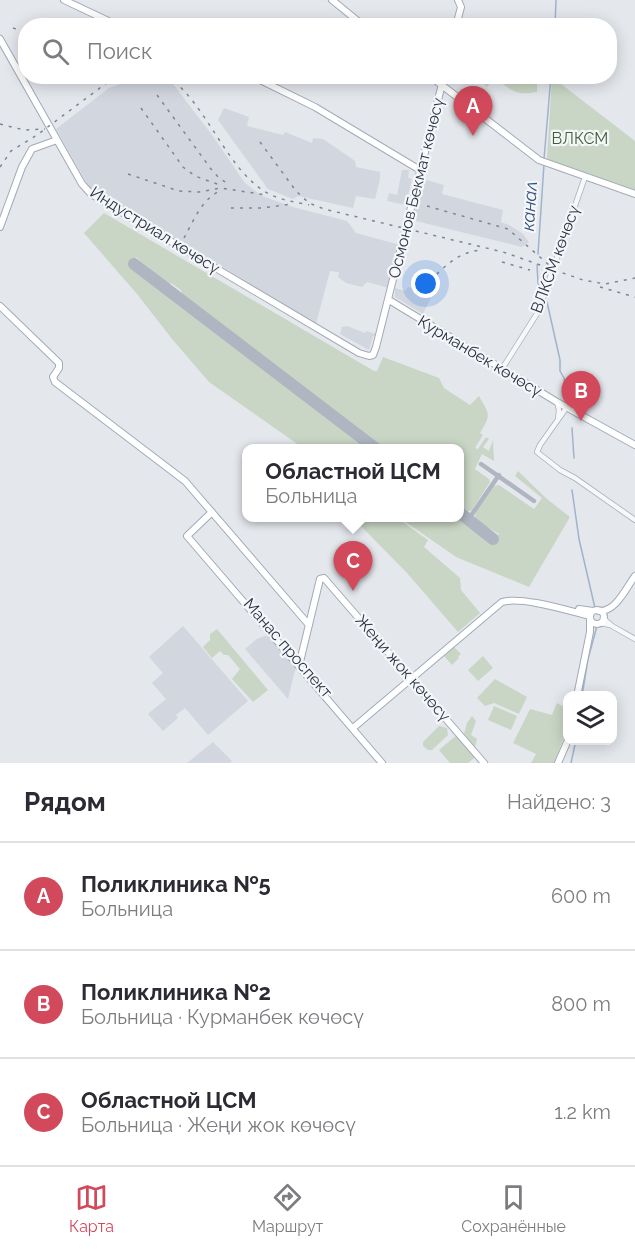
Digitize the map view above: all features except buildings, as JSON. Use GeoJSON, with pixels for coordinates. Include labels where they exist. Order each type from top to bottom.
{"type":"FeatureCollection","features":[{"type":"Feature","properties":{"kind":"main road"},"geometry":{"type":"LineString","coordinates":[[64,0],[102,18]]}},
{"type":"Feature","properties":{"kind":"main road"},"geometry":{"type":"LineString","coordinates":[[332,0],[354,18]]}},
{"type":"Feature","properties":{"kind":"main road"},"geometry":{"type":"LineString","coordinates":[[458,0],[460,7],[458,18]]}},
{"type":"Feature","properties":{"kind":"main road","name":"Индустриал көчөсү"},"geometry":{"type":"LineString","coordinates":[[0,39],[18,71]]}},
{"type":"Feature","properties":{"kind":"main road","name":"Индустриал көчөсү"},"geometry":{"type":"LineString","coordinates":[[25,84],[82,184],[91,194],[359,353],[373,355]]}},
{"type":"Feature","properties":{"kind":"main road"},"geometry":{"type":"LineString","coordinates":[[268,84],[315,107],[420,170]]}},
{"type":"Feature","properties":{"kind":"main road"},"geometry":{"type":"LineString","coordinates":[[441,86],[539,160],[635,194]]}},
{"type":"Feature","properties":{"kind":"main road","name":"Осмонов Бекмат көчөсү"},"geometry":{"type":"LineString","coordinates":[[373,355],[389,300],[441,86]]}},
{"type":"Feature","properties":{"kind":"main road"},"geometry":{"type":"LineString","coordinates":[[0,227],[22,166],[32,149],[57,140]]}},
{"type":"Feature","properties":{"kind":"main road","name":"Курманбек көчөсү"},"geometry":{"type":"LineString","coordinates":[[389,300],[501,369],[635,445]]}},
{"type":"Feature","properties":{"kind":"main road"},"geometry":{"type":"LineString","coordinates":[[0,306],[59,363],[59,368],[53,377],[55,382],[185,482],[309,625],[300,664]]}},
{"type":"Feature","properties":{"kind":"main road"},"geometry":{"type":"LineString","coordinates":[[213,512],[188,534],[387,763]]}},
{"type":"Feature","properties":{"kind":"main road"},"geometry":{"type":"LineString","coordinates":[[578,691],[590,632],[596,617],[616,603],[635,576]]}},
{"type":"Feature","properties":{"kind":"main road","name":"Жеңи жок көчөсү"},"geometry":{"type":"LineString","coordinates":[[309,625],[320,579],[326,578],[484,763]]}},
{"type":"Feature","properties":{"kind":"main road"},"geometry":{"type":"LineString","coordinates":[[355,728],[498,600],[507,597],[530,599],[596,617]]}},
{"type":"Feature","properties":{"kind":"main road"},"geometry":{"type":"LineString","coordinates":[[355,728],[382,763]]}},
{"type":"Feature","properties":{"kind":"main road"},"geometry":{"type":"LineString","coordinates":[[558,763],[565,745]]}},
{"type":"Feature","properties":{"kind":"street","name":"ВЛКСМ көчөсү"},"geometry":{"type":"LineString","coordinates":[[501,369],[542,303],[585,177]]}},
{"type":"Feature","properties":{"kind":"street"},"geometry":{"type":"LineString","coordinates":[[555,424],[559,413],[557,402]]}},
{"type":"Feature","properties":{"kind":"street"},"geometry":{"type":"LineString","coordinates":[[567,407],[538,447],[538,454],[635,520]]}},
{"type":"Feature","properties":{"kind":"street"},"geometry":{"type":"LineString","coordinates":[[596,617],[635,639]]}},
{"type":"Feature","properties":{"kind":"shaded area"},"geometry":{"type":"Polygon","coordinates":[[[120,84],[173,84],[245,183],[262,196],[293,207],[347,221],[356,233],[400,245],[389,288],[367,282],[362,287],[346,283],[338,277],[339,272],[330,271],[316,324],[90,189],[56,129],[109,88],[120,84]]]}},
{"type":"Feature","properties":{"kind":"shaded area"},"geometry":{"type":"Polygon","coordinates":[[[224,108],[249,117],[247,126],[283,135],[285,132],[312,143],[313,138],[323,139],[355,161],[356,167],[380,172],[375,199],[356,196],[353,208],[298,196],[293,199],[268,189],[218,120],[224,108]]]}},
{"type":"Feature","properties":{"kind":"shaded area"},"geometry":{"type":"Polygon","coordinates":[[[402,170],[409,170],[408,178],[412,179],[406,205],[387,201],[389,193],[397,195],[402,170]]]}},
{"type":"Feature","properties":{"kind":"shaded area"},"geometry":{"type":"Polygon","coordinates":[[[426,180],[444,185],[442,194],[503,210],[501,222],[523,234],[529,242],[522,247],[412,220],[421,183],[426,180]]]}},
{"type":"Feature","properties":{"kind":"shaded area"},"geometry":{"type":"Polygon","coordinates":[[[408,287],[430,293],[431,298],[423,314],[395,297],[395,288],[405,291],[408,287]]]}},
{"type":"Feature","properties":{"kind":"shaded area"},"geometry":{"type":"Polygon","coordinates":[[[347,326],[365,333],[366,331],[376,334],[373,336],[369,350],[340,334],[342,327],[347,326]]]}},
{"type":"Feature","properties":{"kind":"shaded area"},"geometry":{"type":"Polygon","coordinates":[[[183,626],[248,701],[208,735],[185,708],[176,715],[178,718],[163,731],[148,714],[166,699],[152,683],[163,673],[149,657],[183,626]]]}},
{"type":"Feature","properties":{"kind":"shaded area"},"geometry":{"type":"Polygon","coordinates":[[[269,634],[296,666],[288,699],[245,649],[257,639],[269,634]]]}},
{"type":"Feature","properties":{"kind":"shaded area"},"geometry":{"type":"Polygon","coordinates":[[[213,742],[232,761],[230,763],[187,763],[213,742]]]}},
{"type":"Feature","properties":{"kind":"green space"},"geometry":{"type":"Polygon","coordinates":[[[503,84],[537,84],[537,92],[524,93],[510,89],[503,84]]]}},
{"type":"Feature","properties":{"kind":"green space","name":"ВЛКСМ"},"geometry":{"type":"Polygon","coordinates":[[[552,84],[561,84],[635,141],[635,191],[547,159],[552,84]]]}},
{"type":"Feature","properties":{"kind":"green space"},"geometry":{"type":"Polygon","coordinates":[[[104,213],[374,371],[377,371],[383,357],[439,378],[444,388],[470,405],[479,396],[488,418],[480,433],[483,435],[475,448],[478,449],[486,437],[489,439],[483,447],[489,451],[493,440],[494,461],[482,454],[475,469],[490,482],[472,510],[464,511],[464,444],[378,444],[182,295],[181,290],[171,283],[169,285],[136,257],[130,266],[362,444],[297,444],[209,382],[84,233],[104,213]]]}},
{"type":"Feature","properties":{"kind":"green space"},"geometry":{"type":"Polygon","coordinates":[[[518,471],[570,517],[529,587],[456,557],[406,522],[462,522],[492,544],[499,534],[477,521],[475,516],[476,511],[494,486],[499,485],[534,509],[542,498],[515,476],[518,471]]]}},
{"type":"Feature","properties":{"kind":"green space"},"geometry":{"type":"Polygon","coordinates":[[[357,522],[403,522],[428,540],[424,547],[460,578],[461,590],[480,613],[458,632],[407,573],[357,522]]]}},
{"type":"Feature","properties":{"kind":"green space"},"geometry":{"type":"Polygon","coordinates":[[[483,622],[454,647],[461,654],[452,665],[444,656],[450,651],[438,659],[483,622]]]}},
{"type":"Feature","properties":{"kind":"green space"},"geometry":{"type":"Polygon","coordinates":[[[217,629],[268,690],[253,702],[232,679],[240,669],[228,655],[220,651],[212,658],[203,647],[210,640],[210,634],[217,629]]]}},
{"type":"Feature","properties":{"kind":"green space"},"geometry":{"type":"Polygon","coordinates":[[[483,656],[493,668],[478,681],[468,670],[483,656]]]}},
{"type":"Feature","properties":{"kind":"green space"},"geometry":{"type":"Polygon","coordinates":[[[495,679],[527,697],[519,714],[494,703],[485,706],[477,698],[495,679]]]}},
{"type":"Feature","properties":{"kind":"green space"},"geometry":{"type":"Polygon","coordinates":[[[557,703],[563,706],[563,739],[555,763],[531,763],[536,754],[513,743],[530,709],[552,715],[557,703]]]}},
{"type":"Feature","properties":{"kind":"green space"},"geometry":{"type":"Polygon","coordinates":[[[494,706],[517,716],[511,730],[488,720],[494,706]]]}},
{"type":"Feature","properties":{"kind":"green space"},"geometry":{"type":"Polygon","coordinates":[[[472,716],[476,721],[471,735],[477,739],[475,747],[464,734],[472,716]]]}},
{"type":"Feature","properties":{"kind":"green space"},"geometry":{"type":"Polygon","coordinates":[[[439,726],[447,728],[448,735],[432,750],[428,750],[423,746],[423,742],[439,726]]]}},
{"type":"Feature","properties":{"kind":"green space"},"geometry":{"type":"Polygon","coordinates":[[[458,734],[477,756],[468,763],[450,763],[439,750],[458,734]]]}},
{"type":"Feature","properties":{"kind":"waterway","name":"канал"},"geometry":{"type":"LineString","coordinates":[[555,18],[556,0]]}},
{"type":"Feature","properties":{"kind":"waterway","name":"канал"},"geometry":{"type":"LineString","coordinates":[[544,159],[550,84]]}},
{"type":"Feature","properties":{"kind":"waterway","name":"канал"},"geometry":{"type":"LineString","coordinates":[[538,254],[544,164]]}},
{"type":"Feature","properties":{"kind":"waterway"},"geometry":{"type":"LineString","coordinates":[[537,265],[538,283],[542,293]]}},
{"type":"Feature","properties":{"kind":"waterway"},"geometry":{"type":"LineString","coordinates":[[547,302],[568,400]]}},
{"type":"Feature","properties":{"kind":"waterway"},"geometry":{"type":"LineString","coordinates":[[572,428],[574,458]]}},
{"type":"Feature","properties":{"kind":"waterway"},"geometry":{"type":"LineString","coordinates":[[572,490],[579,539],[595,608]]}},
{"type":"Feature","properties":{"kind":"waterway"},"geometry":{"type":"LineString","coordinates":[[583,691],[597,626]]}},
{"type":"Feature","properties":{"kind":"waterway"},"geometry":{"type":"LineString","coordinates":[[571,763],[575,745]]}},
{"type":"Feature","properties":{"kind":"taxiway"},"geometry":{"type":"LineString","coordinates":[[481,464],[534,501]]}},
{"type":"Feature","properties":{"kind":"taxiway"},"geometry":{"type":"LineString","coordinates":[[468,520],[499,475]]}},
{"type":"Feature","properties":{"kind":"runway"},"geometry":{"type":"LineString","coordinates":[[134,264],[370,444]]}},
{"type":"Feature","properties":{"kind":"runway"},"geometry":{"type":"LineString","coordinates":[[464,516],[493,539]]}},
{"type":"Feature","properties":{"kind":"railway"},"geometry":{"type":"LineString","coordinates":[[13,28],[18,30]]}},
{"type":"Feature","properties":{"kind":"railway"},"geometry":{"type":"LineString","coordinates":[[0,167],[11,151],[37,135],[105,84]]}},
{"type":"Feature","properties":{"kind":"railway"},"geometry":{"type":"LineString","coordinates":[[176,84],[194,103],[241,170],[254,183],[269,194],[309,205]]}},
{"type":"Feature","properties":{"kind":"railway"},"geometry":{"type":"LineString","coordinates":[[157,95],[211,169],[230,185]]}},
{"type":"Feature","properties":{"kind":"railway"},"geometry":{"type":"LineString","coordinates":[[141,108],[183,167],[195,176],[220,185]]}},
{"type":"Feature","properties":{"kind":"railway"},"geometry":{"type":"LineString","coordinates":[[0,124],[24,130],[45,129]]}},
{"type":"Feature","properties":{"kind":"railway"},"geometry":{"type":"LineString","coordinates":[[260,142],[296,191],[309,203],[324,209],[503,252],[583,280],[605,284],[635,278]]}},
{"type":"Feature","properties":{"kind":"railway"},"geometry":{"type":"LineString","coordinates":[[128,174],[179,191],[199,192],[221,188],[266,195]]}},
{"type":"Feature","properties":{"kind":"railway"},"geometry":{"type":"LineString","coordinates":[[184,238],[204,204],[222,190]]}},
{"type":"Feature","properties":{"kind":"railway"},"geometry":{"type":"LineString","coordinates":[[231,208],[262,208],[292,204]]}},
{"type":"Feature","properties":{"kind":"railway"},"geometry":{"type":"LineString","coordinates":[[427,206],[508,229],[549,265]]}},
{"type":"Feature","properties":{"kind":"railway"},"geometry":{"type":"LineString","coordinates":[[424,287],[458,257],[483,250]]}},
{"type":"Feature","properties":{"kind":"railway"},"geometry":{"type":"LineString","coordinates":[[502,262],[530,270]]}},
{"type":"Feature","properties":{"kind":"railway"},"geometry":{"type":"LineString","coordinates":[[600,287],[635,297]]}},
{"type":"Feature","properties":{"kind":"place","name":"Поликлиника №5"},"geometry":{"type":"Point","coordinates":[473,136]}},
{"type":"Feature","properties":{"kind":"place","name":"Поликлиника №2"},"geometry":{"type":"Point","coordinates":[581,421]}},
{"type":"Feature","properties":{"kind":"place","name":"Областной ЦСМ"},"geometry":{"type":"Point","coordinates":[353,591]}}]}
